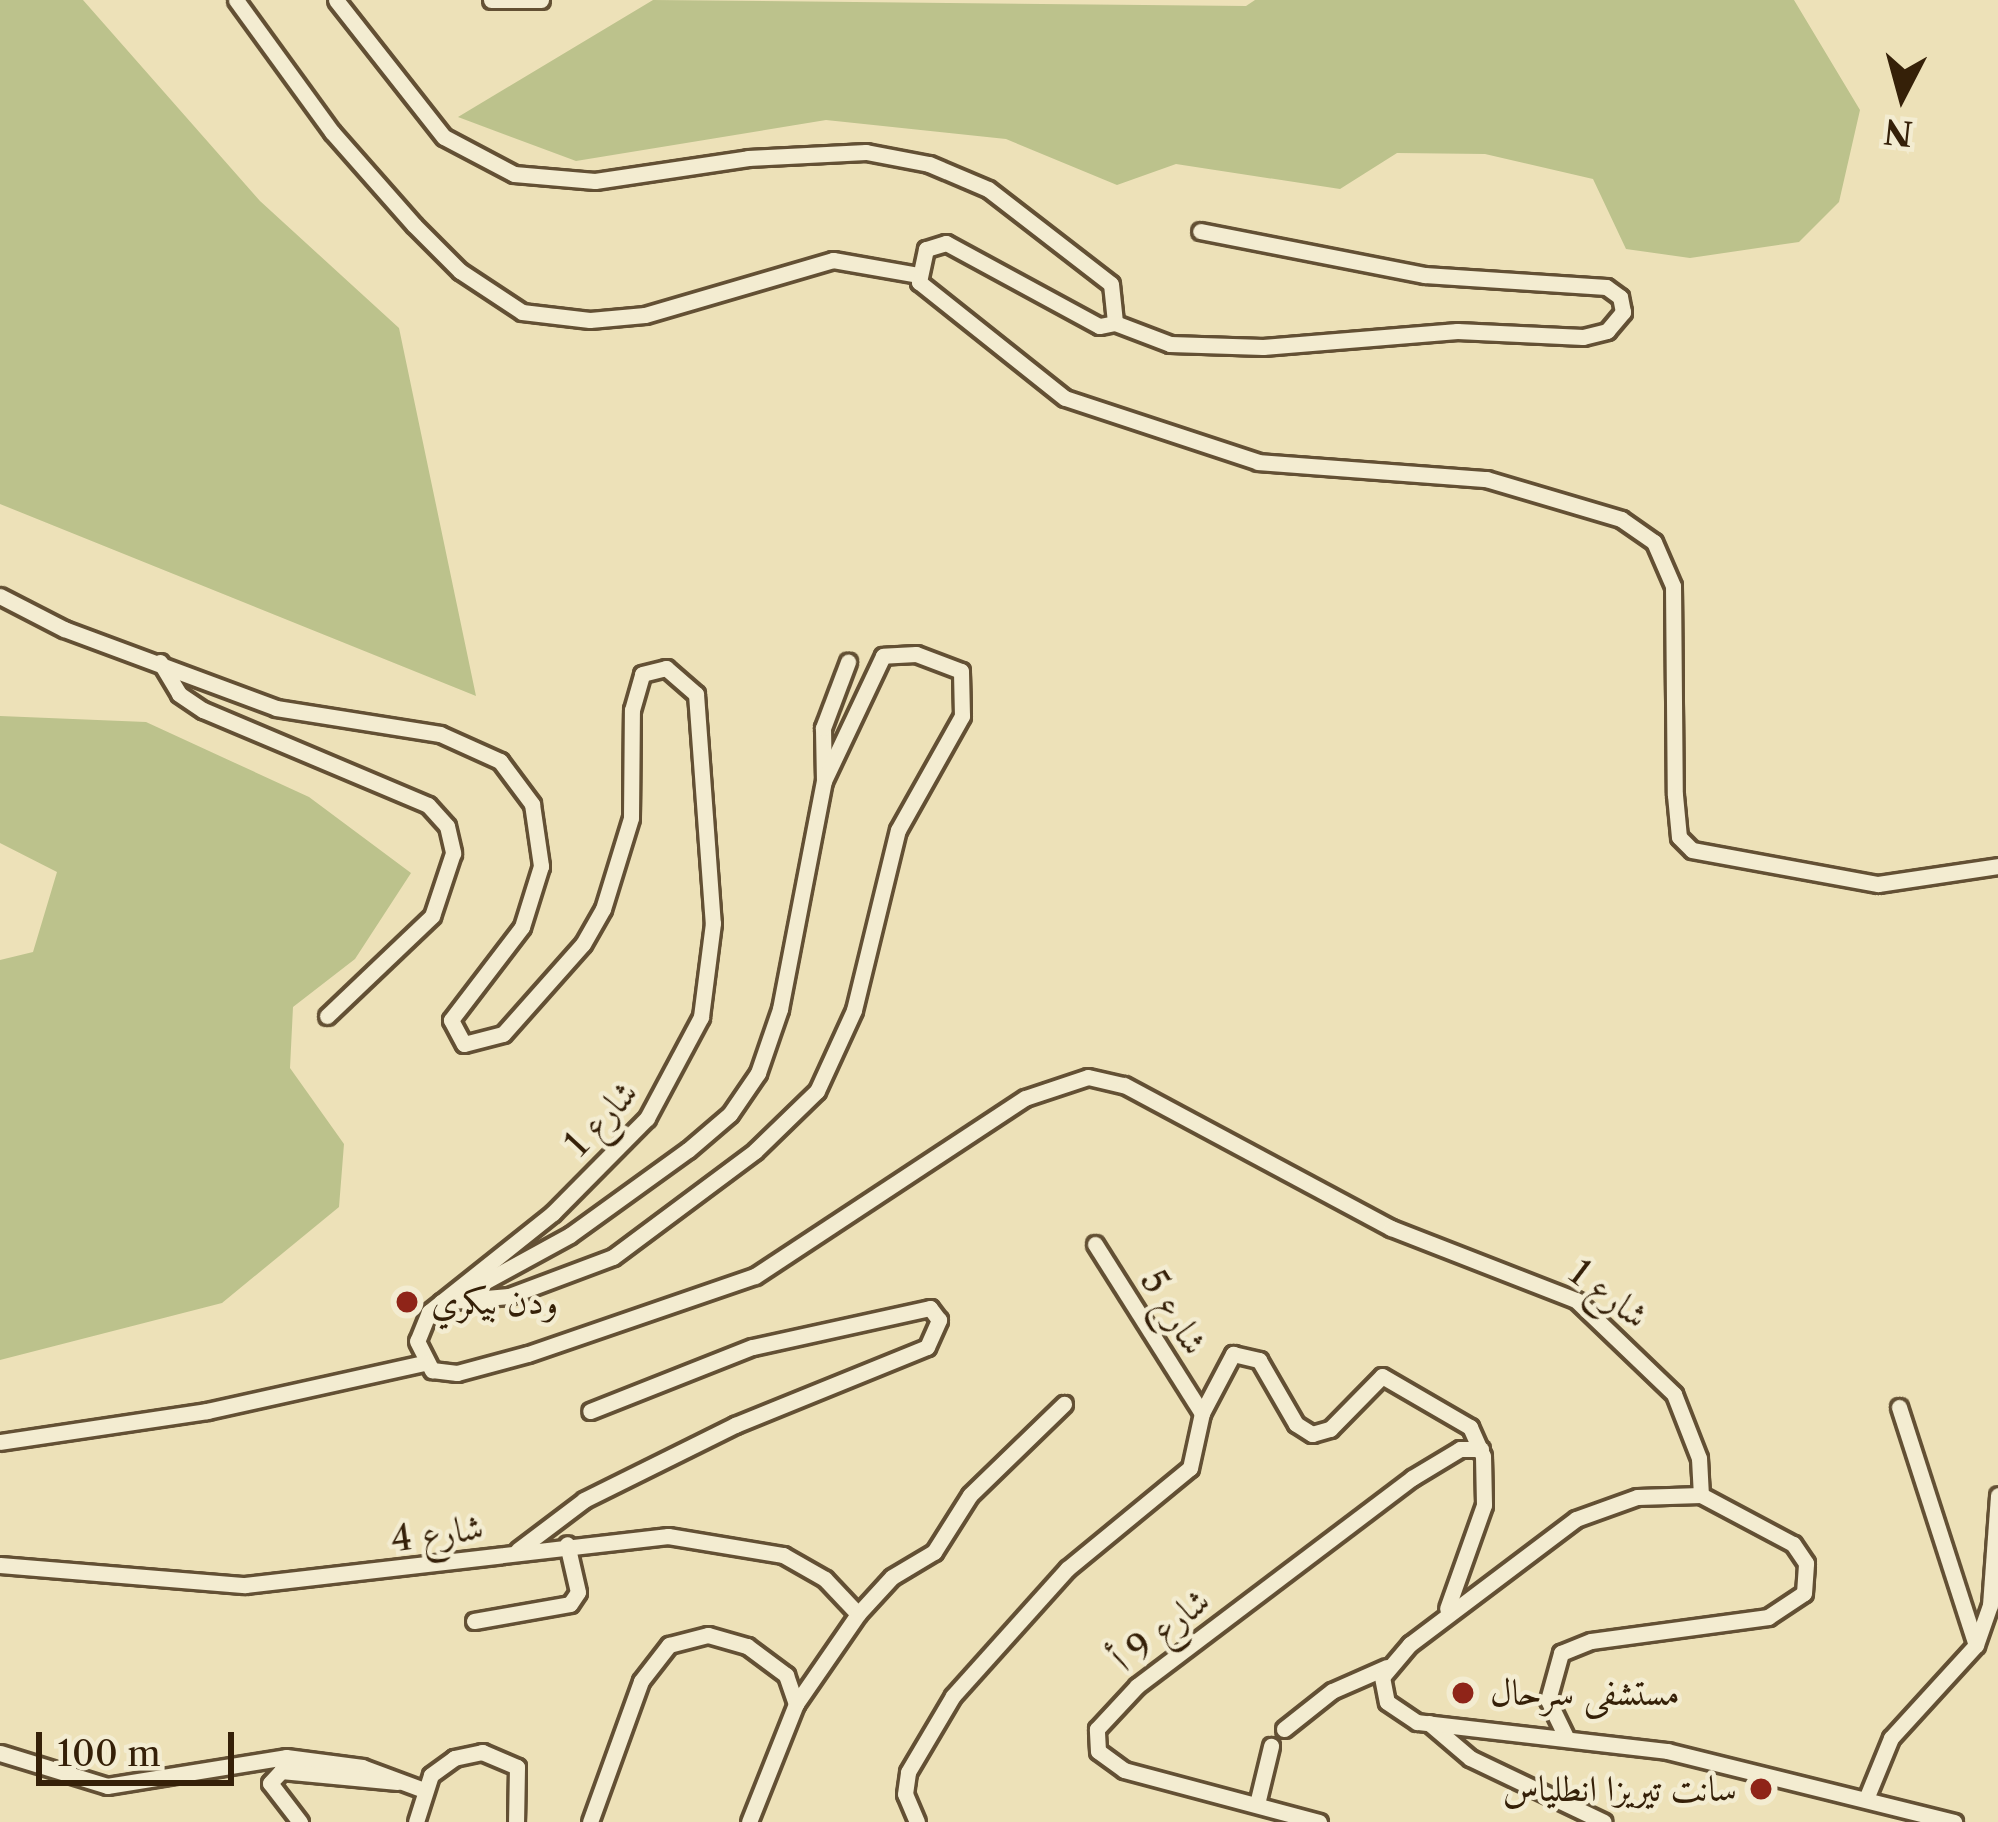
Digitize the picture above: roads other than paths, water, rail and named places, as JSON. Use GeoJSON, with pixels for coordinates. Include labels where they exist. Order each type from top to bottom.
{"type":"FeatureCollection","features":[{"type":"Feature","properties":{"kind":"street"},"geometry":{"type":"LineString","coordinates":[[236,0],[332,132],[414,225],[460,271],[522,312],[590,320],[645,315],[832,260],[918,275]]}},
{"type":"Feature","properties":{"kind":"street"},"geometry":{"type":"LineString","coordinates":[[336,0],[444,136],[492,166],[595,181],[792,154],[905,157],[965,178],[1036,221],[1111,284],[1115,323]]}},
{"type":"Feature","properties":{"kind":"street"},"geometry":{"type":"LineString","coordinates":[[491,0],[541,0]]}},
{"type":"Feature","properties":{"kind":"street"},"geometry":{"type":"LineString","coordinates":[[1200,231],[1424,275],[1606,287],[1620,297],[1623,312],[1607,332],[1583,337],[1457,331],[1263,347],[1156,342],[1115,323],[1100,326],[946,242],[926,249],[918,275],[927,295],[1016,365],[1065,398],[1142,430],[1297,469],[1486,479],[1640,530],[1663,556],[1673,586],[1675,795],[1679,837],[1692,850],[1878,884],[1998,866]]}},
{"type":"Feature","properties":{"kind":"street","name":"شارع 1"},"geometry":{"type":"LineString","coordinates":[[0,596],[64,629],[276,708],[463,740],[511,773],[532,804],[541,866],[522,927],[451,1020],[458,1041],[474,1046],[513,1024],[603,909],[631,818],[632,710],[642,674],[666,668],[696,694],[713,957],[689,1047],[647,1118],[553,1213],[449,1303]]}},
{"type":"Feature","properties":{"kind":"street"},"geometry":{"type":"LineString","coordinates":[[449,1303],[541,1287],[613,1257],[755,1151],[817,1091],[854,1010],[870,918],[898,830],[962,716],[961,671],[916,654],[883,656],[824,781]]}},
{"type":"Feature","properties":{"kind":"street"},"geometry":{"type":"LineString","coordinates":[[160,662],[179,694],[203,710],[428,805],[447,826],[453,853],[432,916],[327,1016]]}},
{"type":"Feature","properties":{"kind":"street"},"geometry":{"type":"LineString","coordinates":[[0,1442],[228,1407],[424,1363],[419,1330],[449,1303],[600,1215],[712,1132],[745,1094],[780,1009],[824,781],[823,728],[848,662]]}},
{"type":"Feature","properties":{"kind":"street","name":"شارع 1"},"geometry":{"type":"LineString","coordinates":[[424,1363],[457,1373],[755,1276],[1025,1099],[1088,1077],[1124,1085],[1391,1228],[1576,1300],[1675,1394],[1699,1458],[1701,1496]]}},
{"type":"Feature","properties":{"kind":"street","name":"شارع 5"},"geometry":{"type":"LineString","coordinates":[[1095,1244],[1202,1413]]}},
{"type":"Feature","properties":{"kind":"street"},"geometry":{"type":"LineString","coordinates":[[515,1552],[584,1500],[735,1425],[927,1347],[939,1320],[930,1308],[752,1347],[590,1411]]}},
{"type":"Feature","properties":{"kind":"street"},"geometry":{"type":"LineString","coordinates":[[916,1822],[907,1805],[908,1772],[953,1696],[1067,1569],[1190,1468],[1202,1413],[1225,1359],[1247,1353],[1264,1366],[1296,1424],[1312,1434],[1330,1429],[1382,1376],[1457,1417],[1481,1449],[1480,1520],[1447,1609]]}},
{"type":"Feature","properties":{"kind":"street"},"geometry":{"type":"LineString","coordinates":[[749,1822],[796,1704],[858,1614],[892,1577],[934,1552],[970,1495],[1064,1403]]}},
{"type":"Feature","properties":{"kind":"street"},"geometry":{"type":"LineString","coordinates":[[1899,1407],[1976,1645]]}},
{"type":"Feature","properties":{"kind":"street","name":"شارع 9 أ"},"geometry":{"type":"LineString","coordinates":[[1319,1822],[1260,1811],[1108,1762],[1096,1746],[1101,1721],[1412,1478],[1460,1449],[1481,1449]]}},
{"type":"Feature","properties":{"kind":"street"},"geometry":{"type":"LineString","coordinates":[[1284,1729],[1332,1691],[1387,1667],[1447,1609],[1595,1509],[1658,1494],[1701,1496],[1793,1544],[1806,1563],[1804,1593],[1768,1618],[1591,1641],[1561,1653],[1548,1700],[1566,1737]]}},
{"type":"Feature","properties":{"kind":"street"},"geometry":{"type":"LineString","coordinates":[[1866,1799],[1891,1738],[1976,1645],[1990,1605],[1998,1495]]}},
{"type":"Feature","properties":{"kind":"street","name":"شارع 4"},"geometry":{"type":"LineString","coordinates":[[0,1565],[245,1585],[644,1535],[768,1550],[825,1580],[858,1614]]}},
{"type":"Feature","properties":{"kind":"street"},"geometry":{"type":"LineString","coordinates":[[473,1621],[570,1604],[578,1592],[567,1544]]}},
{"type":"Feature","properties":{"kind":"street"},"geometry":{"type":"LineString","coordinates":[[590,1822],[641,1681],[669,1645],[708,1635],[747,1646],[786,1675],[796,1704]]}},
{"type":"Feature","properties":{"kind":"street"},"geometry":{"type":"LineString","coordinates":[[1387,1667],[1387,1702],[1429,1723],[1470,1758],[1604,1822]]}},
{"type":"Feature","properties":{"kind":"street"},"geometry":{"type":"LineString","coordinates":[[1429,1723],[1667,1751],[1954,1822]]}},
{"type":"Feature","properties":{"kind":"street"},"geometry":{"type":"LineString","coordinates":[[1260,1811],[1271,1747]]}},
{"type":"Feature","properties":{"kind":"street"},"geometry":{"type":"LineString","coordinates":[[0,1754],[62,1779],[107,1786],[286,1757],[403,1780],[424,1790]]}},
{"type":"Feature","properties":{"kind":"street"},"geometry":{"type":"LineString","coordinates":[[416,1822],[424,1790],[454,1757],[503,1755],[520,1775],[516,1822]]}},
{"type":"Feature","properties":{"kind":"street"},"geometry":{"type":"LineString","coordinates":[[300,1822],[270,1784],[281,1772],[403,1780]]}},
{"type":"Feature","properties":{"kind":"place","name":"ودن بيكري"},"geometry":{"type":"Point","coordinates":[407,1302]}},
{"type":"Feature","properties":{"kind":"place","name":"مستشفى سرحال"},"geometry":{"type":"Point","coordinates":[1463,1693]}},
{"type":"Feature","properties":{"kind":"place","name":"سانت تيريزا انطلياس"},"geometry":{"type":"Point","coordinates":[1761,1789]}}]}
